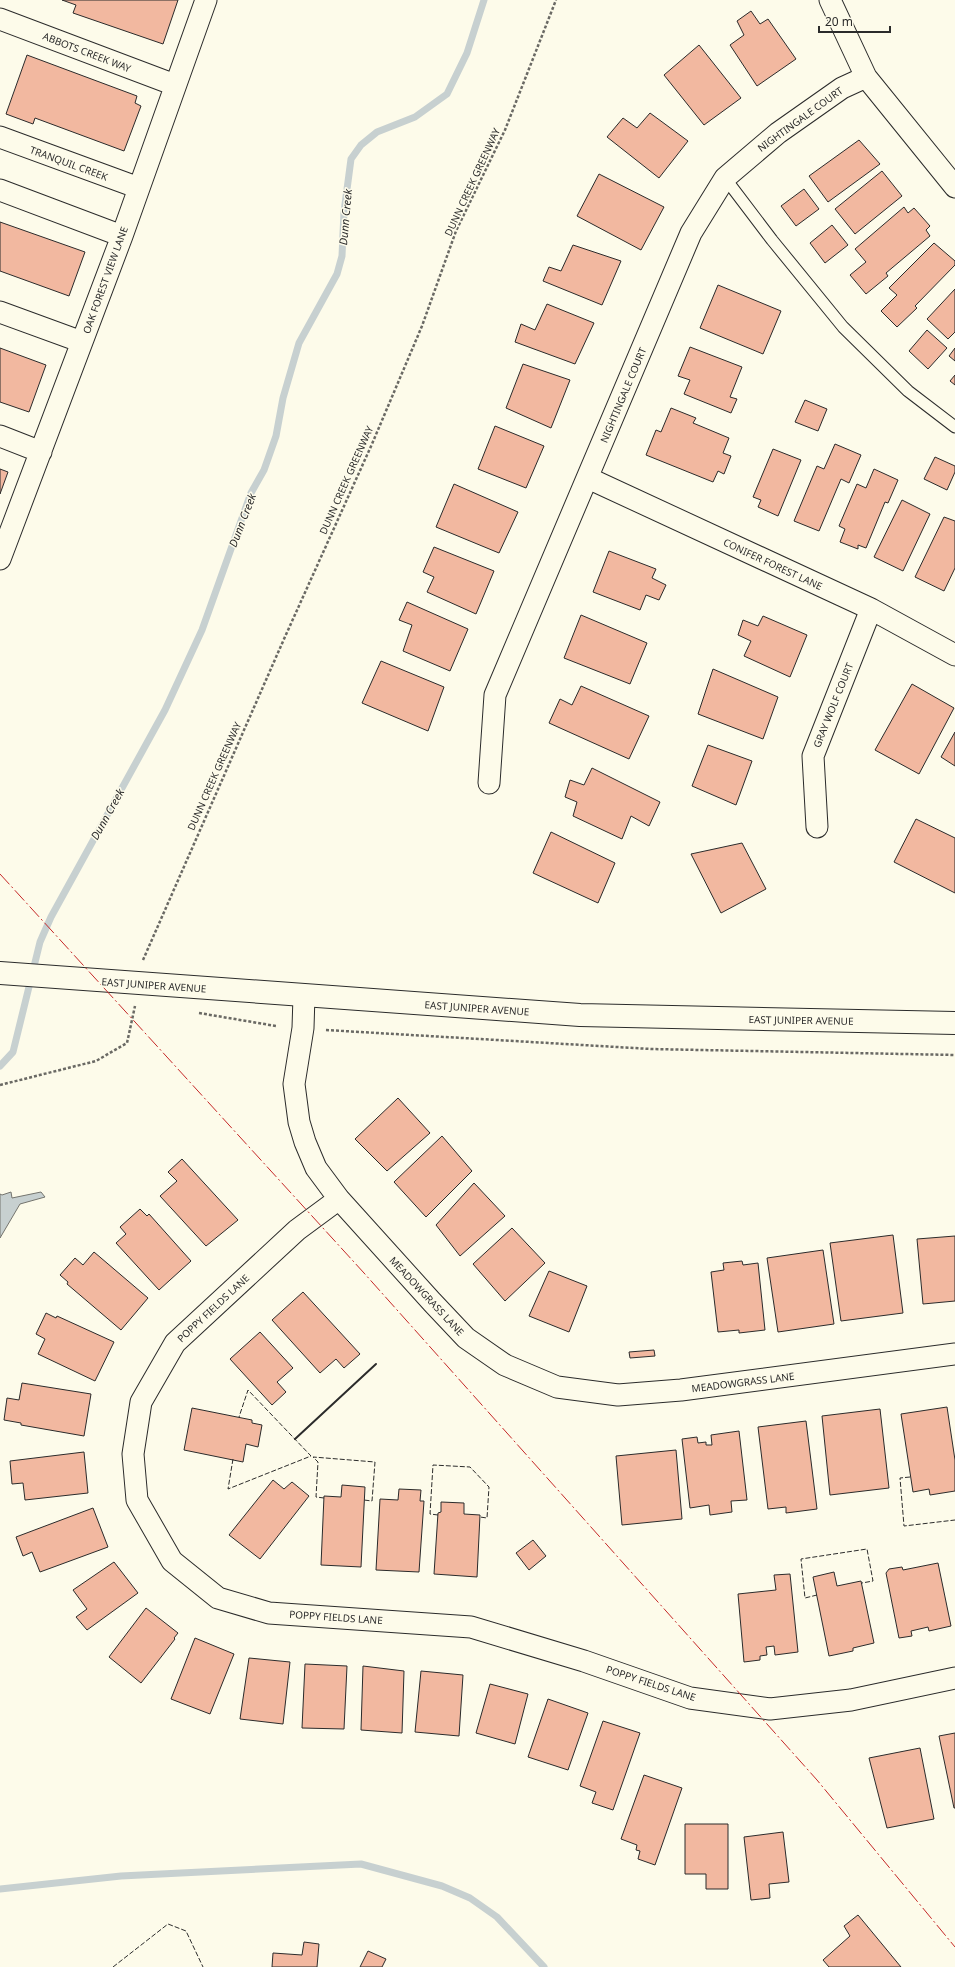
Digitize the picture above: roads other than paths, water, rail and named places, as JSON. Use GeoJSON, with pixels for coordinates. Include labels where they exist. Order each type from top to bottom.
{"type":"FeatureCollection","features":[{"type":"Feature","properties":{"kind":"street","name":"OAK FOREST VIEW LANE"},"geometry":{"type":"LineString","coordinates":[[0,559],[122,236],[206,0]]}},
{"type":"Feature","properties":{"kind":"street"},"geometry":{"type":"LineString","coordinates":[[830,0],[866,77],[955,187]]}},
{"type":"Feature","properties":{"kind":"street","name":"ABBOTS CREEK WAY"},"geometry":{"type":"LineString","coordinates":[[0,19],[175,85]]}},
{"type":"Feature","properties":{"kind":"street","name":"NIGHTINGALE COURT"},"geometry":{"type":"LineString","coordinates":[[489,783],[495,695],[691,233],[725,178],[778,133],[842,88],[866,77]]}},
{"type":"Feature","properties":{"kind":"street","name":"TRANQUIL CREEK"},"geometry":{"type":"LineString","coordinates":[[0,137],[139,188]]}},
{"type":"Feature","properties":{"kind":"street"},"geometry":{"type":"LineString","coordinates":[[0,190],[122,236]]}},
{"type":"Feature","properties":{"kind":"street"},"geometry":{"type":"LineString","coordinates":[[0,312],[82,342]]}},
{"type":"Feature","properties":{"kind":"street"},"geometry":{"type":"LineString","coordinates":[[0,436],[41,452]]}},
{"type":"Feature","properties":{"kind":"street","name":"CONIFER FOREST LANE"},"geometry":{"type":"LineString","coordinates":[[588,478],[871,610],[955,655]]}},
{"type":"Feature","properties":{"kind":"street","name":"GRAY WOLF COURT"},"geometry":{"type":"LineString","coordinates":[[817,827],[813,756],[871,610]]}},
{"type":"Feature","properties":{"kind":"street","name":"EAST JUNIPER AVENUE"},"geometry":{"type":"LineString","coordinates":[[0,973],[580,1015],[955,1024]]}},
{"type":"Feature","properties":{"kind":"street","name":"MEADOWGRASS LANE"},"geometry":{"type":"LineString","coordinates":[[304,996],[303,1028],[294,1084],[299,1122],[305,1142],[316,1168],[339,1199],[466,1338],[505,1365],[557,1387],[618,1395],[681,1390],[955,1354]]}},
{"type":"Feature","properties":{"kind":"street","name":"POPPY FIELDS LANE"},"geometry":{"type":"LineString","coordinates":[[339,1199],[297,1230],[174,1343],[141,1402],[133,1454],[137,1500],[172,1561],[218,1598],[269,1613],[471,1627],[584,1661],[690,1698],[770,1709],[851,1700],[955,1678]]}},
{"type":"Feature","properties":{"kind":"lane"},"geometry":{"type":"LineString","coordinates":[[725,178],[843,327],[908,391],[955,428]]}},
{"type":"Feature","properties":{"kind":"waterway","name":"Dunn Creek"},"geometry":{"type":"LineString","coordinates":[[0,1066],[13,1052],[40,942],[51,917],[165,710],[202,630],[251,493],[264,470],[276,436],[283,398],[299,343],[337,274],[342,256],[344,212],[351,159],[361,145],[377,132],[415,117],[447,94],[467,53],[484,0]]}},
{"type":"Feature","properties":{"kind":"waterway"},"geometry":{"type":"LineString","coordinates":[[0,1889],[121,1876],[361,1864],[442,1886],[470,1898],[497,1917],[544,1967]]}}]}
